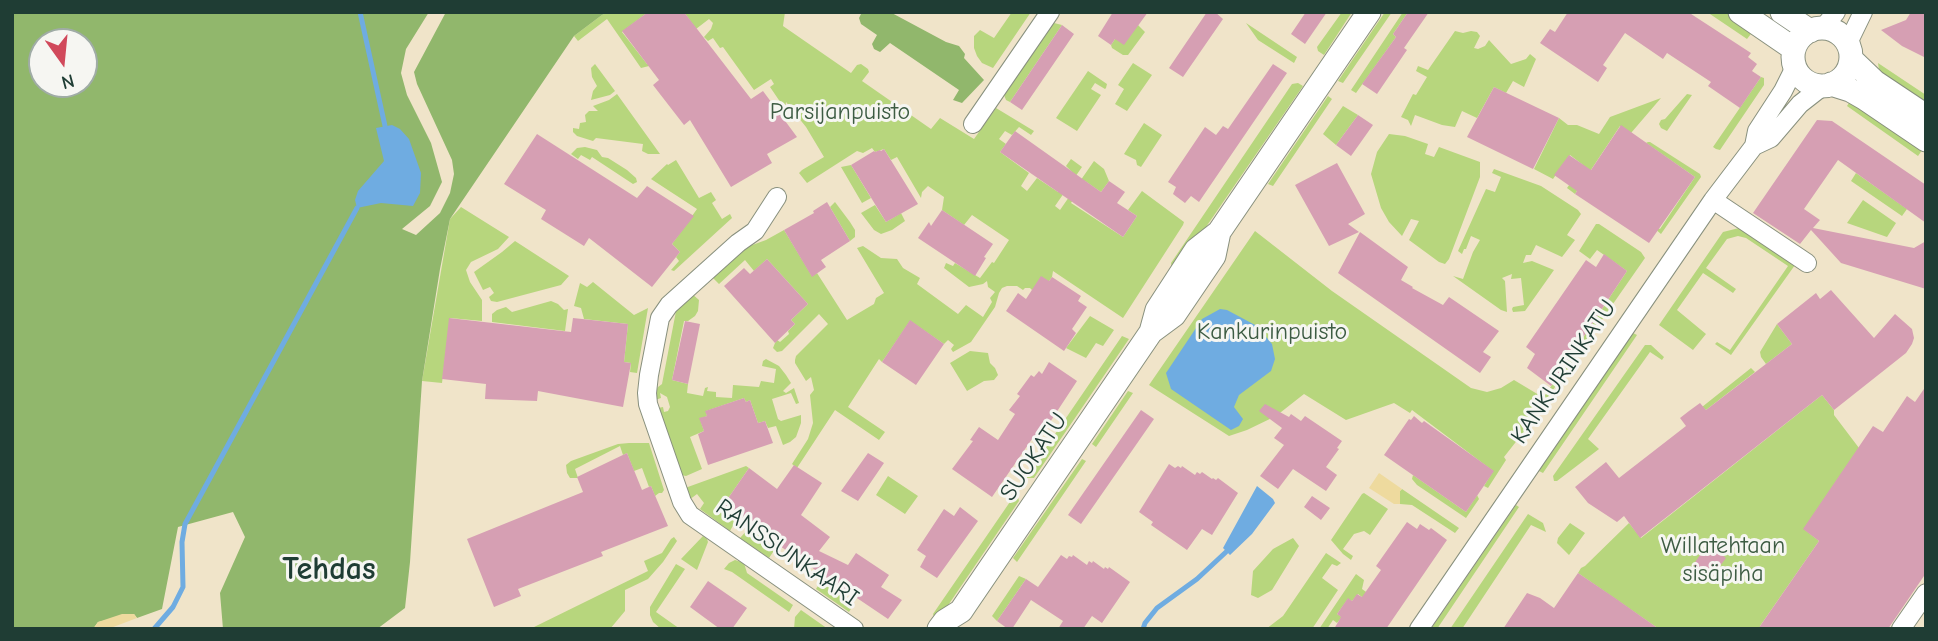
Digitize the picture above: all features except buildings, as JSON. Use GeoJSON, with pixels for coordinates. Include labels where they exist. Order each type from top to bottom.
{"type":"FeatureCollection","features":[{"type":"Feature","properties":{"kind":"street"},"geometry":{"type":"LineString","coordinates":[[974,124],[1051,12]]}},
{"type":"Feature","properties":{"kind":"street","name":"SUOKATU"},"geometry":{"type":"LineString","coordinates":[[939,629],[945,621],[959,620],[1151,332],[1157,310],[1196,250],[1219,232],[1369,12]]}},
{"type":"Feature","properties":{"kind":"street"},"geometry":{"type":"LineString","coordinates":[[1741,12],[1795,58],[1807,81],[1850,90],[1926,140]]}},
{"type":"Feature","properties":{"kind":"street"},"geometry":{"type":"LineString","coordinates":[[1782,12],[1823,24],[1837,32],[1875,82],[1926,116]]}},
{"type":"Feature","properties":{"kind":"street"},"geometry":{"type":"LineString","coordinates":[[1827,85],[1839,81],[1845,75],[1849,51],[1863,12]]}},
{"type":"Feature","properties":{"kind":"street"},"geometry":{"type":"LineString","coordinates":[[1795,58],[1803,35],[1823,24]]}},
{"type":"Feature","properties":{"kind":"street","name":"KANKURINKATU"},"geometry":{"type":"LineString","coordinates":[[1755,146],[1757,131],[1783,91],[1795,58]]}},
{"type":"Feature","properties":{"kind":"street","name":"KANKURINKATU"},"geometry":{"type":"LineString","coordinates":[[1419,629],[1713,200],[1755,146],[1771,138],[1800,104],[1827,85]]}},
{"type":"Feature","properties":{"kind":"street","name":"RANSSUNKAARI"},"geometry":{"type":"LineString","coordinates":[[777,197],[755,231],[669,305],[660,318],[649,374],[648,404],[682,502],[690,515],[854,629]]}},
{"type":"Feature","properties":{"kind":"street"},"geometry":{"type":"LineString","coordinates":[[1713,200],[1807,263]]}},
{"type":"Feature","properties":{"kind":"street"},"geometry":{"type":"LineString","coordinates":[[1901,629],[1926,593]]}},
{"type":"Feature","properties":{"kind":"green space"},"geometry":{"type":"Polygon","coordinates":[[[12,12],[429,12],[406,49],[401,73],[407,95],[431,143],[442,182],[430,206],[402,229],[416,235],[440,213],[450,193],[454,174],[452,160],[414,72],[446,12],[608,12],[574,36],[450,219],[422,381],[405,608],[377,629],[223,629],[220,593],[245,537],[233,512],[178,527],[162,609],[137,618],[134,614],[98,622],[93,629],[12,629],[12,12]]]}},
{"type":"Feature","properties":{"kind":"green space"},"geometry":{"type":"Polygon","coordinates":[[[608,12],[648,12],[622,32],[647,64],[664,52],[649,66],[641,68],[607,19],[578,41],[574,36],[608,12]]]}},
{"type":"Feature","properties":{"kind":"green space","name":"Parsijanpuisto"},"geometry":{"type":"Polygon","coordinates":[[[684,12],[785,12],[783,26],[851,73],[861,64],[869,72],[862,81],[931,129],[940,118],[974,139],[996,108],[1034,131],[1031,135],[1019,127],[1012,135],[1005,131],[999,139],[1006,144],[1000,152],[1029,173],[1021,186],[1027,191],[1037,178],[1058,192],[1072,172],[1066,166],[1071,159],[1082,167],[1055,206],[1060,210],[1094,161],[1104,169],[1109,181],[1101,192],[1085,181],[1071,203],[1123,237],[1137,216],[1128,210],[1142,191],[1184,222],[1183,225],[1123,318],[1053,271],[1049,281],[1032,290],[1023,290],[1017,286],[1002,288],[995,307],[971,342],[953,352],[951,349],[954,345],[948,340],[944,344],[910,321],[882,362],[879,359],[848,407],[885,432],[879,440],[835,410],[797,468],[792,464],[808,439],[813,423],[810,395],[814,390],[811,377],[806,381],[795,360],[828,324],[819,314],[782,351],[777,352],[773,348],[775,343],[789,334],[788,331],[795,324],[791,320],[808,304],[767,259],[754,271],[745,260],[719,284],[712,277],[744,248],[784,230],[812,276],[817,273],[847,320],[874,304],[876,298],[884,293],[857,248],[863,246],[881,258],[897,259],[903,268],[920,278],[917,284],[958,314],[966,305],[983,317],[995,292],[988,287],[987,281],[969,287],[944,268],[946,263],[953,266],[955,263],[980,278],[1009,240],[972,215],[964,225],[942,210],[944,197],[928,186],[922,192],[921,198],[897,157],[891,160],[884,149],[875,152],[872,148],[863,153],[857,151],[807,183],[799,173],[824,157],[806,127],[786,102],[785,109],[770,87],[774,84],[771,79],[754,90],[723,47],[720,48],[713,38],[708,41],[704,37],[713,23],[709,19],[696,29],[684,12]]]}},
{"type":"Feature","properties":{"kind":"green space"},"geometry":{"type":"Polygon","coordinates":[[[862,12],[890,12],[946,42],[959,46],[965,54],[964,58],[984,80],[962,103],[953,100],[959,90],[890,43],[880,52],[874,49],[872,44],[877,35],[861,24],[859,18],[862,12]]]}},
{"type":"Feature","properties":{"kind":"green space"},"geometry":{"type":"Polygon","coordinates":[[[1012,12],[1031,12],[993,68],[982,63],[974,48],[974,36],[980,30],[994,38],[1012,12]]]}},
{"type":"Feature","properties":{"kind":"green space"},"geometry":{"type":"Polygon","coordinates":[[[1342,12],[1352,12],[1324,55],[1317,47],[1342,12]]]}},
{"type":"Feature","properties":{"kind":"green space"},"geometry":{"type":"Polygon","coordinates":[[[1385,12],[1392,12],[1343,83],[1338,81],[1385,12]]]}},
{"type":"Feature","properties":{"kind":"green space"},"geometry":{"type":"Polygon","coordinates":[[[1403,12],[1408,12],[1393,34],[1396,37],[1356,93],[1351,90],[1403,12]]]}},
{"type":"Feature","properties":{"kind":"green space"},"geometry":{"type":"Polygon","coordinates":[[[1707,12],[1727,12],[1754,30],[1747,39],[1707,12]]]}},
{"type":"Feature","properties":{"kind":"green space"},"geometry":{"type":"Polygon","coordinates":[[[1054,23],[1062,25],[1010,102],[1006,100],[1004,95],[1054,23]]]}},
{"type":"Feature","properties":{"kind":"green space"},"geometry":{"type":"Polygon","coordinates":[[[1246,23],[1297,57],[1294,63],[1258,40],[1246,23]]]}},
{"type":"Feature","properties":{"kind":"green space"},"geometry":{"type":"Polygon","coordinates":[[[1138,25],[1145,32],[1128,55],[1112,48],[1115,39],[1138,25]]]}},
{"type":"Feature","properties":{"kind":"green space"},"geometry":{"type":"Polygon","coordinates":[[[1455,31],[1477,32],[1480,36],[1474,48],[1485,46],[1489,40],[1511,64],[1526,59],[1530,54],[1536,59],[1524,87],[1513,81],[1506,93],[1494,87],[1477,118],[1462,111],[1455,127],[1415,115],[1411,126],[1408,120],[1401,117],[1413,94],[1416,95],[1427,77],[1416,71],[1418,66],[1428,70],[1455,31]]]}},
{"type":"Feature","properties":{"kind":"green space"},"geometry":{"type":"Polygon","coordinates":[[[1133,63],[1152,75],[1127,111],[1115,104],[1124,89],[1118,85],[1133,63]]]}},
{"type":"Feature","properties":{"kind":"green space"},"geometry":{"type":"Polygon","coordinates":[[[1878,63],[1926,95],[1926,108],[1880,77],[1878,63]]]}},
{"type":"Feature","properties":{"kind":"green space"},"geometry":{"type":"Polygon","coordinates":[[[595,64],[615,91],[591,100],[597,86],[591,68],[595,64]]]}},
{"type":"Feature","properties":{"kind":"green space"},"geometry":{"type":"Polygon","coordinates":[[[1088,71],[1107,84],[1105,89],[1095,83],[1091,89],[1101,95],[1077,131],[1056,118],[1088,71]]]}},
{"type":"Feature","properties":{"kind":"green space"},"geometry":{"type":"Polygon","coordinates":[[[1761,77],[1764,78],[1764,85],[1720,150],[1716,149],[1713,147],[1761,77]]]}},
{"type":"Feature","properties":{"kind":"green space"},"geometry":{"type":"Polygon","coordinates":[[[1292,84],[1303,86],[1175,272],[1171,263],[1292,84]]]}},
{"type":"Feature","properties":{"kind":"green space"},"geometry":{"type":"Polygon","coordinates":[[[617,94],[660,154],[642,151],[643,144],[596,138],[593,141],[573,132],[573,128],[579,129],[580,123],[586,122],[585,115],[589,111],[598,111],[593,106],[617,94]]]}},
{"type":"Feature","properties":{"kind":"green space"},"geometry":{"type":"Polygon","coordinates":[[[1687,94],[1692,95],[1667,131],[1661,128],[1661,120],[1665,119],[1687,94]]]}},
{"type":"Feature","properties":{"kind":"green space"},"geometry":{"type":"Polygon","coordinates":[[[1328,96],[1332,99],[1273,186],[1268,184],[1328,96]]]}},
{"type":"Feature","properties":{"kind":"green space"},"geometry":{"type":"Polygon","coordinates":[[[1661,98],[1631,133],[1620,126],[1575,194],[1567,188],[1583,165],[1570,155],[1553,179],[1534,169],[1559,118],[1568,125],[1577,125],[1599,134],[1610,117],[1661,98]]]}},
{"type":"Feature","properties":{"kind":"green space"},"geometry":{"type":"Polygon","coordinates":[[[1852,98],[1923,149],[1918,156],[1847,106],[1852,98]]]}},
{"type":"Feature","properties":{"kind":"green space"},"geometry":{"type":"Polygon","coordinates":[[[1343,106],[1358,115],[1336,145],[1323,134],[1343,106]]]}},
{"type":"Feature","properties":{"kind":"green space"},"geometry":{"type":"Polygon","coordinates":[[[1144,123],[1162,135],[1141,167],[1136,160],[1124,154],[1144,123]]]}},
{"type":"Feature","properties":{"kind":"green space"},"geometry":{"type":"Polygon","coordinates":[[[1389,134],[1428,144],[1425,154],[1434,157],[1439,147],[1480,162],[1480,177],[1445,264],[1409,240],[1419,221],[1411,219],[1402,236],[1381,208],[1371,174],[1377,152],[1389,134]]]}},
{"type":"Feature","properties":{"kind":"green space"},"geometry":{"type":"Polygon","coordinates":[[[1650,142],[1701,177],[1661,234],[1647,222],[1660,229],[1695,177],[1646,143],[1650,142]]]}},
{"type":"Feature","properties":{"kind":"green space"},"geometry":{"type":"Polygon","coordinates":[[[577,148],[597,150],[602,157],[627,170],[637,182],[633,184],[592,157],[590,160],[581,155],[578,159],[571,154],[577,148]]]}},
{"type":"Feature","properties":{"kind":"green space"},"geometry":{"type":"Polygon","coordinates":[[[676,160],[699,198],[711,192],[716,200],[712,203],[722,219],[730,214],[732,218],[674,271],[671,270],[679,261],[676,257],[680,252],[672,244],[697,209],[651,179],[667,164],[676,160]]]}},
{"type":"Feature","properties":{"kind":"green space"},"geometry":{"type":"Polygon","coordinates":[[[851,165],[871,198],[862,203],[841,167],[851,165]]]}},
{"type":"Feature","properties":{"kind":"green space"},"geometry":{"type":"Polygon","coordinates":[[[1494,169],[1541,186],[1581,214],[1567,235],[1575,240],[1562,257],[1536,245],[1531,255],[1526,255],[1523,263],[1532,261],[1554,270],[1525,311],[1513,312],[1512,309],[1524,305],[1521,278],[1511,279],[1512,274],[1502,278],[1505,281],[1507,312],[1453,276],[1463,279],[1480,240],[1471,236],[1462,254],[1458,251],[1486,189],[1495,192],[1501,177],[1492,173],[1494,169]]]}},
{"type":"Feature","properties":{"kind":"green space"},"geometry":{"type":"Polygon","coordinates":[[[1856,173],[1907,209],[1902,216],[1851,181],[1856,173]]]}},
{"type":"Feature","properties":{"kind":"green space"},"geometry":{"type":"Polygon","coordinates":[[[1863,200],[1896,223],[1887,237],[1847,223],[1863,200]]]}},
{"type":"Feature","properties":{"kind":"green space"},"geometry":{"type":"Polygon","coordinates":[[[835,202],[855,230],[855,237],[850,241],[830,207],[835,202]]]}},
{"type":"Feature","properties":{"kind":"green space"},"geometry":{"type":"Polygon","coordinates":[[[875,205],[886,222],[901,213],[905,221],[881,234],[874,230],[861,213],[875,205]]]}},
{"type":"Feature","properties":{"kind":"green space"},"geometry":{"type":"Polygon","coordinates":[[[461,207],[509,237],[498,249],[471,262],[466,270],[470,282],[482,300],[482,321],[450,318],[442,383],[422,381],[450,219],[461,207]]]}},
{"type":"Feature","properties":{"kind":"green space"},"geometry":{"type":"Polygon","coordinates":[[[1596,224],[1641,252],[1645,258],[1539,410],[1536,409],[1627,271],[1597,250],[1590,259],[1579,251],[1596,224]]]}},
{"type":"Feature","properties":{"kind":"green space"},"geometry":{"type":"Polygon","coordinates":[[[1739,228],[1795,265],[1731,355],[1715,344],[1717,342],[1730,350],[1788,266],[1746,238],[1738,236],[1727,239],[1706,268],[1736,289],[1733,293],[1703,273],[1677,310],[1706,334],[1693,350],[1659,325],[1723,232],[1739,228]]]}},
{"type":"Feature","properties":{"kind":"green space","name":"Kankurinpuisto"},"geometry":{"type":"Polygon","coordinates":[[[1255,231],[1332,291],[1471,388],[1487,392],[1514,380],[1539,395],[1530,410],[1537,415],[1504,457],[1506,460],[1488,488],[1484,486],[1493,471],[1412,410],[1410,413],[1394,403],[1346,420],[1304,394],[1276,416],[1229,436],[1149,385],[1255,231]]]}},
{"type":"Feature","properties":{"kind":"green space"},"geometry":{"type":"Polygon","coordinates":[[[515,241],[569,276],[561,285],[497,302],[491,301],[489,297],[494,293],[490,287],[483,290],[474,272],[515,241]]]}},
{"type":"Feature","properties":{"kind":"green space"},"geometry":{"type":"Polygon","coordinates":[[[593,282],[634,315],[648,308],[637,373],[630,372],[631,363],[624,362],[628,324],[584,319],[581,308],[574,306],[580,283],[587,287],[593,282]]]}},
{"type":"Feature","properties":{"kind":"green space"},"geometry":{"type":"Polygon","coordinates":[[[691,293],[699,300],[698,311],[688,321],[684,321],[672,380],[688,384],[687,393],[703,396],[705,388],[708,387],[707,391],[716,392],[716,397],[732,398],[733,385],[759,387],[761,381],[774,383],[776,369],[762,366],[766,359],[779,366],[786,375],[791,383],[783,391],[786,393],[794,388],[799,403],[796,404],[791,393],[772,399],[778,419],[781,421],[801,415],[801,423],[796,437],[783,445],[776,426],[768,428],[765,421],[758,423],[750,400],[746,402],[744,398],[706,411],[707,416],[700,419],[704,431],[690,437],[702,469],[686,476],[681,475],[658,408],[663,407],[664,412],[668,411],[670,407],[667,397],[660,393],[661,398],[655,400],[656,391],[662,384],[677,306],[691,293]]]}},
{"type":"Feature","properties":{"kind":"green space"},"geometry":{"type":"Polygon","coordinates":[[[551,301],[564,310],[568,309],[565,331],[492,322],[492,314],[497,310],[506,307],[512,312],[551,301]]]}},
{"type":"Feature","properties":{"kind":"green space"},"geometry":{"type":"Polygon","coordinates":[[[1090,316],[1114,330],[1103,346],[1096,343],[1086,358],[1066,348],[1090,316]]]}},
{"type":"Feature","properties":{"kind":"green space"},"geometry":{"type":"Polygon","coordinates":[[[1777,324],[1792,344],[1766,364],[1760,352],[1777,324]]]}},
{"type":"Feature","properties":{"kind":"green space"},"geometry":{"type":"Polygon","coordinates":[[[1633,333],[1637,335],[1543,473],[1539,471],[1633,333]]]}},
{"type":"Feature","properties":{"kind":"green space"},"geometry":{"type":"Polygon","coordinates":[[[1122,336],[1129,339],[1034,478],[1025,478],[1122,336]]]}},
{"type":"Feature","properties":{"kind":"green space"},"geometry":{"type":"Polygon","coordinates":[[[1645,345],[1651,345],[1664,357],[1662,360],[1650,352],[1588,439],[1599,449],[1554,481],[1553,476],[1645,345]]]}},
{"type":"Feature","properties":{"kind":"green space"},"geometry":{"type":"Polygon","coordinates":[[[970,351],[988,353],[990,363],[998,375],[994,380],[984,381],[967,391],[950,363],[970,351]]]}},
{"type":"Feature","properties":{"kind":"green space"},"geometry":{"type":"Polygon","coordinates":[[[1751,368],[1755,372],[1706,410],[1702,407],[1751,368]]]}},
{"type":"Feature","properties":{"kind":"green space"},"geometry":{"type":"Polygon","coordinates":[[[1128,391],[1133,393],[1096,447],[1092,444],[1128,391]]]}},
{"type":"Feature","properties":{"kind":"green space","name":"Willatehtaan sisäpiha"},"geometry":{"type":"Polygon","coordinates":[[[1822,395],[1859,448],[1804,529],[1819,541],[1760,626],[1763,629],[1659,629],[1578,573],[1629,523],[1641,538],[1822,395]]]}},
{"type":"Feature","properties":{"kind":"green space"},"geometry":{"type":"Polygon","coordinates":[[[649,443],[664,490],[662,493],[655,496],[642,468],[634,471],[627,453],[623,455],[620,446],[575,469],[578,478],[570,478],[567,473],[566,465],[571,461],[618,444],[649,443]]]}},
{"type":"Feature","properties":{"kind":"green space"},"geometry":{"type":"Polygon","coordinates":[[[1082,459],[1086,461],[1017,562],[1013,558],[1082,459]]]}},
{"type":"Feature","properties":{"kind":"green space"},"geometry":{"type":"Polygon","coordinates":[[[746,466],[749,468],[722,507],[737,518],[730,531],[700,509],[704,503],[697,494],[689,500],[685,488],[746,466]]]}},
{"type":"Feature","properties":{"kind":"green space"},"geometry":{"type":"Polygon","coordinates":[[[1413,475],[1466,512],[1477,495],[1479,499],[1466,518],[1417,485],[1412,479],[1413,475]]]}},
{"type":"Feature","properties":{"kind":"green space"},"geometry":{"type":"Polygon","coordinates":[[[888,476],[918,496],[905,514],[876,495],[888,476]]]}},
{"type":"Feature","properties":{"kind":"green space"},"geometry":{"type":"Polygon","coordinates":[[[1402,489],[1459,528],[1455,533],[1412,505],[1400,504],[1402,489]]]}},
{"type":"Feature","properties":{"kind":"green space"},"geometry":{"type":"Polygon","coordinates":[[[1364,493],[1388,509],[1370,535],[1364,531],[1354,534],[1343,549],[1353,556],[1351,560],[1331,540],[1364,493]]]}},
{"type":"Feature","properties":{"kind":"green space"},"geometry":{"type":"Polygon","coordinates":[[[1014,496],[1018,497],[1019,501],[936,623],[933,614],[1014,496]]]}},
{"type":"Feature","properties":{"kind":"green space"},"geometry":{"type":"Polygon","coordinates":[[[1516,505],[1519,507],[1437,629],[1431,629],[1516,505]]]}},
{"type":"Feature","properties":{"kind":"green space"},"geometry":{"type":"Polygon","coordinates":[[[1528,514],[1543,523],[1546,532],[1531,525],[1462,629],[1450,629],[1528,514]]]}},
{"type":"Feature","properties":{"kind":"green space"},"geometry":{"type":"Polygon","coordinates":[[[1570,523],[1585,533],[1569,555],[1557,543],[1570,523]]]}},
{"type":"Feature","properties":{"kind":"green space"},"geometry":{"type":"Polygon","coordinates":[[[750,527],[766,538],[765,542],[775,549],[769,558],[740,538],[750,527]]]}},
{"type":"Feature","properties":{"kind":"green space"},"geometry":{"type":"Polygon","coordinates":[[[703,536],[708,542],[697,570],[681,559],[703,536]]]}},
{"type":"Feature","properties":{"kind":"green space"},"geometry":{"type":"Polygon","coordinates":[[[674,537],[677,541],[648,579],[625,590],[625,611],[610,629],[530,629],[648,571],[644,561],[662,553],[674,537]]]}},
{"type":"Feature","properties":{"kind":"green space"},"geometry":{"type":"Polygon","coordinates":[[[1293,538],[1299,546],[1272,590],[1258,598],[1251,595],[1253,571],[1273,549],[1293,538]]]}},
{"type":"Feature","properties":{"kind":"green space"},"geometry":{"type":"Polygon","coordinates":[[[1326,553],[1341,563],[1337,566],[1332,564],[1322,578],[1338,590],[1312,629],[1266,629],[1283,616],[1326,553]]]}},
{"type":"Feature","properties":{"kind":"green space"},"geometry":{"type":"Polygon","coordinates":[[[735,560],[744,563],[747,573],[793,605],[789,612],[724,569],[735,560]]]}},
{"type":"Feature","properties":{"kind":"green space"},"geometry":{"type":"Polygon","coordinates":[[[676,564],[685,569],[656,612],[680,629],[661,629],[653,622],[650,607],[676,564]]]}},
{"type":"Feature","properties":{"kind":"green space"},"geometry":{"type":"Polygon","coordinates":[[[1356,574],[1364,580],[1362,589],[1369,594],[1366,600],[1358,594],[1352,601],[1348,599],[1337,614],[1342,617],[1337,623],[1333,620],[1327,629],[1319,629],[1356,574]]]}},
{"type":"Feature","properties":{"kind":"green space"},"geometry":{"type":"Polygon","coordinates":[[[1019,576],[1026,579],[997,621],[992,616],[1019,576]]]}},
{"type":"Feature","properties":{"kind":"green space"},"geometry":{"type":"Polygon","coordinates":[[[821,581],[854,604],[849,612],[816,589],[821,581]]]}},
{"type":"Feature","properties":{"kind":"green space"},"geometry":{"type":"Polygon","coordinates":[[[801,610],[828,629],[794,629],[795,617],[801,610]]]}},
{"type":"Feature","properties":{"kind":"sand"},"geometry":{"type":"Polygon","coordinates":[[[1379,473],[1402,489],[1400,504],[1394,504],[1369,488],[1379,473]]]}},
{"type":"Feature","properties":{"kind":"sand"},"geometry":{"type":"Polygon","coordinates":[[[122,614],[134,614],[137,618],[108,629],[93,629],[98,622],[122,614]]]}},
{"type":"Feature","properties":{"kind":"water"},"geometry":{"type":"Polygon","coordinates":[[[392,125],[409,139],[421,173],[420,193],[413,206],[381,203],[357,208],[355,200],[358,191],[384,161],[376,128],[392,125]]]}},
{"type":"Feature","properties":{"kind":"water"},"geometry":{"type":"Polygon","coordinates":[[[1220,309],[1257,326],[1272,344],[1275,359],[1271,371],[1239,395],[1234,407],[1243,419],[1239,426],[1231,430],[1171,389],[1166,373],[1202,319],[1220,309]]]}},
{"type":"Feature","properties":{"kind":"water"},"geometry":{"type":"Polygon","coordinates":[[[1257,486],[1275,503],[1252,534],[1230,555],[1223,548],[1257,486]]]}},
{"type":"Feature","properties":{"kind":"waterway"},"geometry":{"type":"LineString","coordinates":[[360,12],[385,126]]}},
{"type":"Feature","properties":{"kind":"waterway"},"geometry":{"type":"LineString","coordinates":[[154,629],[173,607],[183,587],[182,542],[185,524],[357,208]]}},
{"type":"Feature","properties":{"kind":"waterway"},"geometry":{"type":"LineString","coordinates":[[1143,629],[1157,608],[1197,579],[1226,552]]}},
{"type":"Feature","properties":{"kind":"district","name":"Tehdas"},"geometry":{"type":"Point","coordinates":[329,570]}}]}
